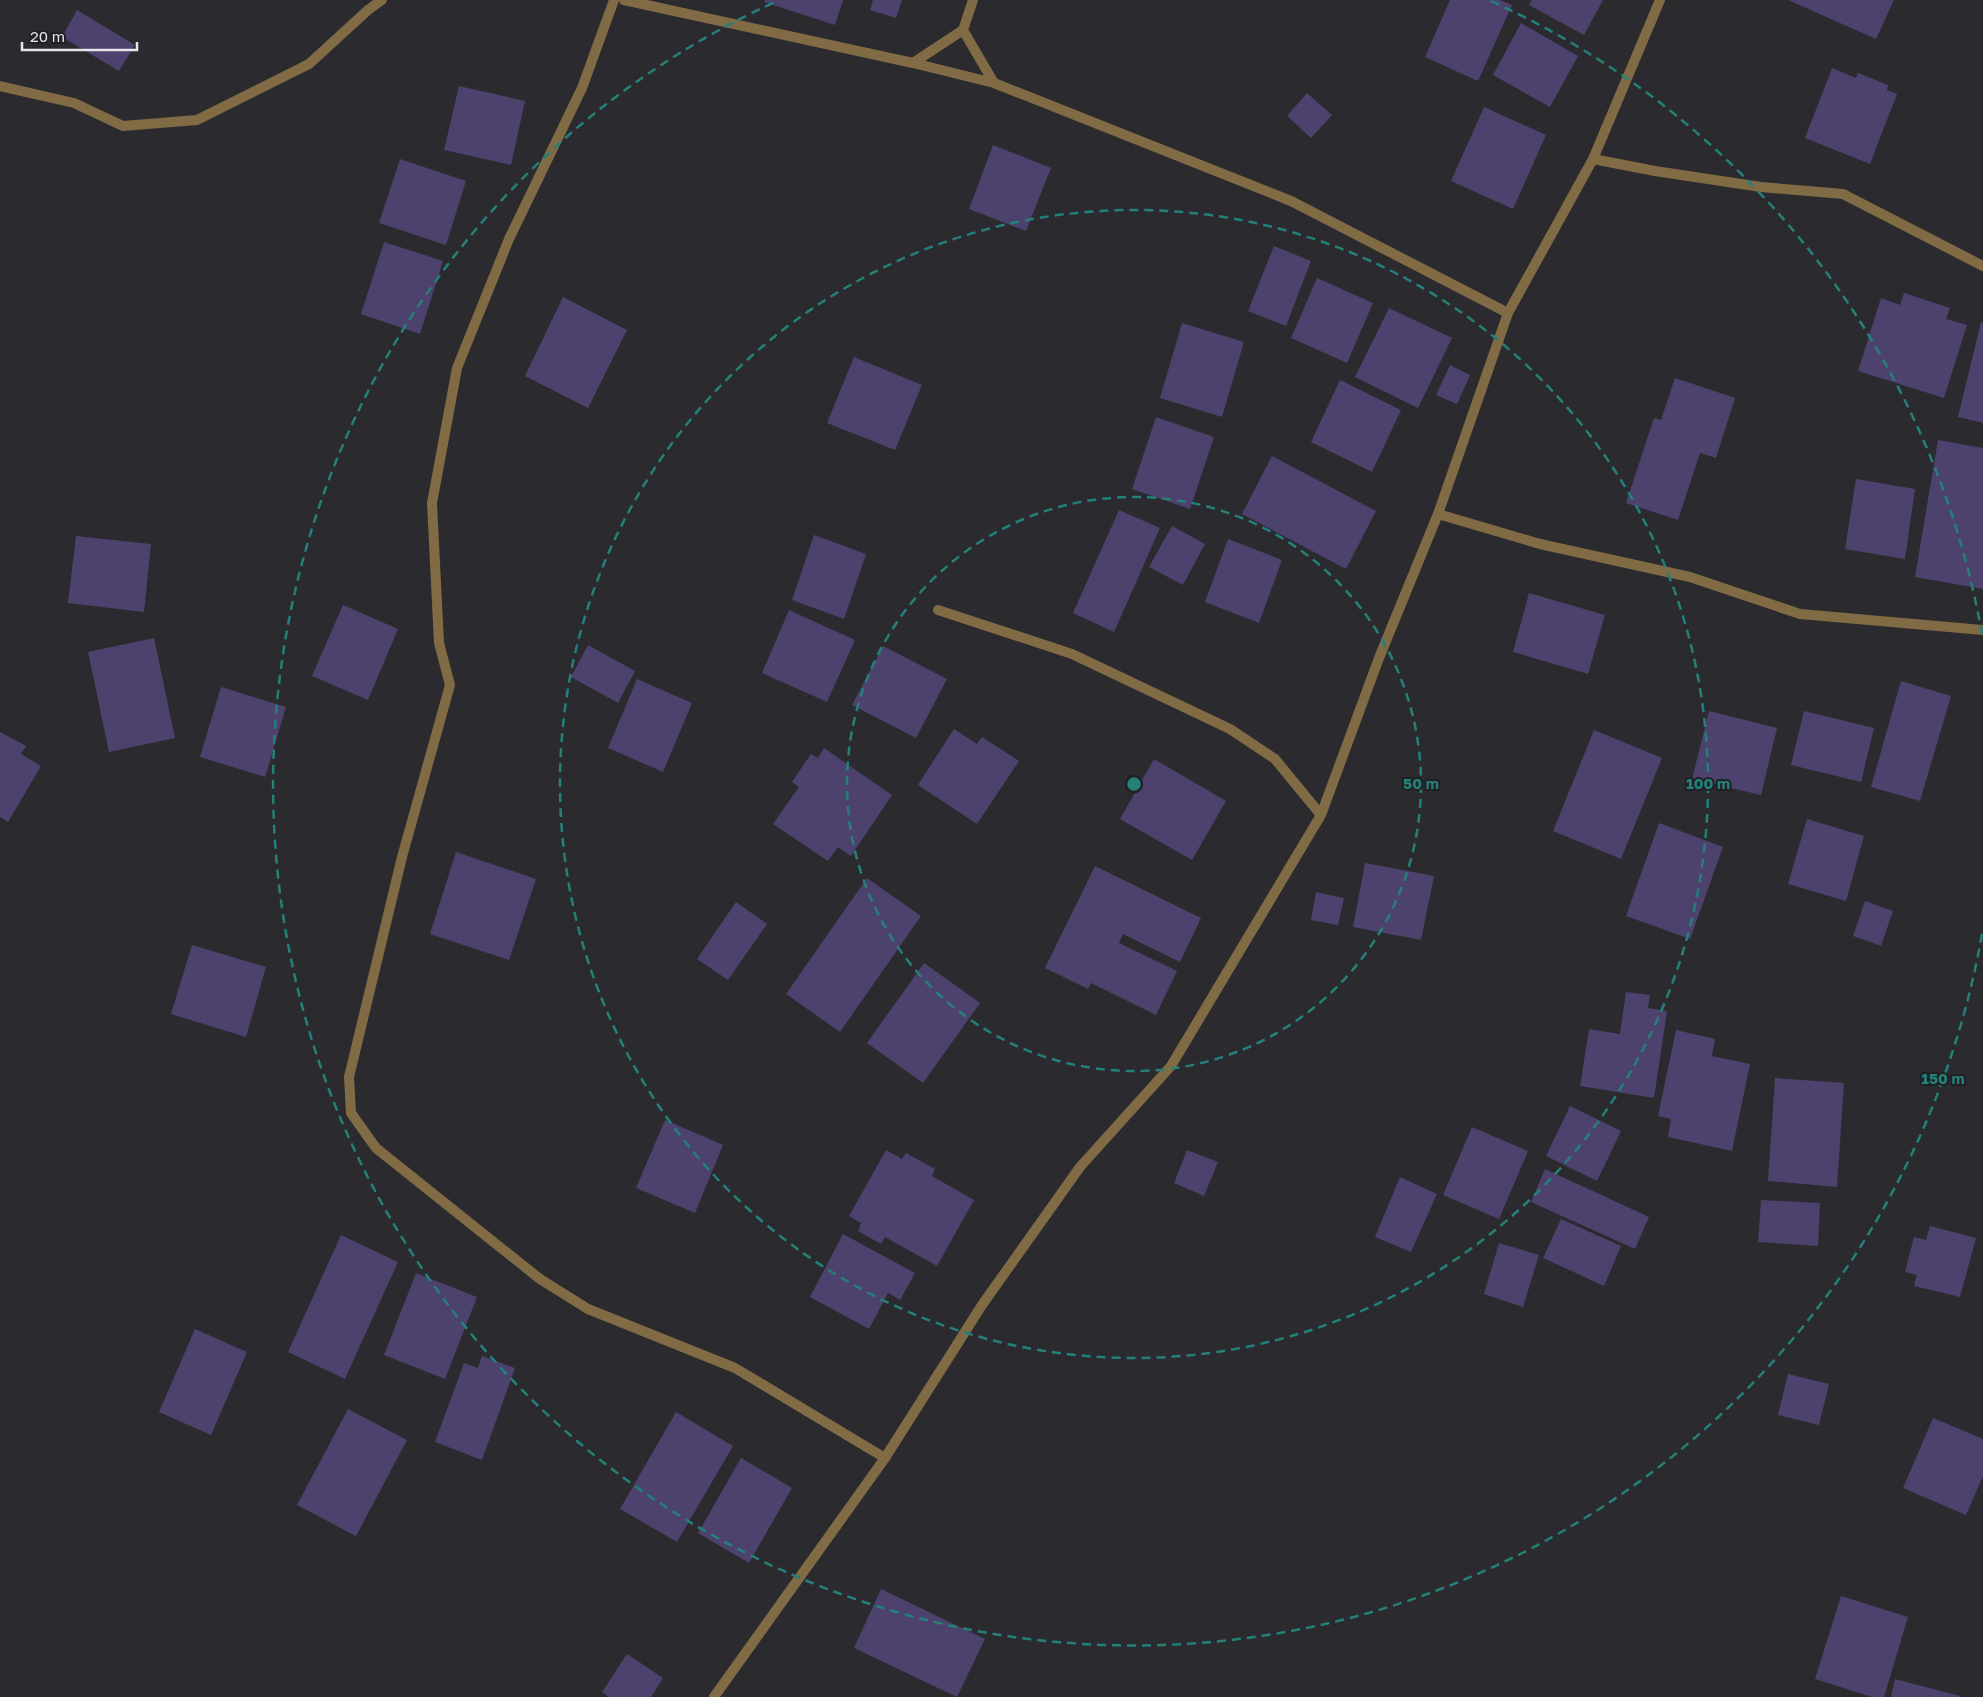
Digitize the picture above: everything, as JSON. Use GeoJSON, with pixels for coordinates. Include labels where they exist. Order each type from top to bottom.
{"type":"FeatureCollection","features":[{"type":"Feature","properties":{"kind":"street"},"geometry":{"type":"LineString","coordinates":[[0,86],[74,104],[123,126],[197,120],[309,64],[368,10],[382,0]]}},
{"type":"Feature","properties":{"kind":"street"},"geometry":{"type":"LineString","coordinates":[[614,0],[582,88],[509,239],[457,368],[432,503],[440,643],[450,685],[402,857],[349,1077],[351,1113],[376,1148],[540,1279],[588,1309],[735,1368],[885,1458]]}},
{"type":"Feature","properties":{"kind":"street"},"geometry":{"type":"LineString","coordinates":[[624,0],[913,62],[994,83],[1291,201],[1508,313]]}},
{"type":"Feature","properties":{"kind":"street"},"geometry":{"type":"LineString","coordinates":[[913,62],[963,30],[973,0]]}},
{"type":"Feature","properties":{"kind":"street"},"geometry":{"type":"LineString","coordinates":[[714,1697],[885,1458],[982,1305],[1080,1166],[1171,1066],[1321,815],[1380,658],[1438,514],[1508,313],[1592,159],[1660,0]]}},
{"type":"Feature","properties":{"kind":"street"},"geometry":{"type":"LineString","coordinates":[[963,30],[994,83]]}},
{"type":"Feature","properties":{"kind":"street"},"geometry":{"type":"LineString","coordinates":[[1592,159],[1655,171],[1761,187],[1843,194],[1983,266]]}},
{"type":"Feature","properties":{"kind":"street"},"geometry":{"type":"LineString","coordinates":[[1438,514],[1540,544],[1690,577],[1800,614],[1983,630]]}},
{"type":"Feature","properties":{"kind":"street"},"geometry":{"type":"LineString","coordinates":[[938,610],[1072,654],[1230,729],[1275,759],[1321,815]]}},
{"type":"Feature","properties":{"kind":"building"},"geometry":{"type":"Polygon","coordinates":[[[765,0],[843,0],[835,25],[764,2],[765,0]]]}},
{"type":"Feature","properties":{"kind":"building"},"geometry":{"type":"Polygon","coordinates":[[[873,0],[902,0],[896,18],[870,10],[873,0]]]}},
{"type":"Feature","properties":{"kind":"building"},"geometry":{"type":"Polygon","coordinates":[[[1450,0],[1500,0],[1512,5],[1478,81],[1425,57],[1450,0]]]}},
{"type":"Feature","properties":{"kind":"building"},"geometry":{"type":"Polygon","coordinates":[[[1532,0],[1603,0],[1584,35],[1529,5],[1532,0]]]}},
{"type":"Feature","properties":{"kind":"building"},"geometry":{"type":"Polygon","coordinates":[[[1788,0],[1894,0],[1876,39],[1788,0]]]}},
{"type":"Feature","properties":{"kind":"building"},"geometry":{"type":"Polygon","coordinates":[[[77,10],[135,45],[119,71],[62,37],[77,10]]]}},
{"type":"Feature","properties":{"kind":"building"},"geometry":{"type":"Polygon","coordinates":[[[1521,23],[1578,56],[1550,107],[1493,75],[1521,23]]]}},
{"type":"Feature","properties":{"kind":"building"},"geometry":{"type":"Polygon","coordinates":[[[1832,68],[1856,78],[1858,73],[1888,85],[1887,90],[1897,94],[1870,164],[1805,138],[1832,68]]]}},
{"type":"Feature","properties":{"kind":"building"},"geometry":{"type":"Polygon","coordinates":[[[459,86],[525,101],[511,165],[444,150],[459,86]]]}},
{"type":"Feature","properties":{"kind":"building"},"geometry":{"type":"Polygon","coordinates":[[[1307,93],[1332,115],[1311,138],[1287,116],[1307,93]]]}},
{"type":"Feature","properties":{"kind":"building"},"geometry":{"type":"Polygon","coordinates":[[[1484,107],[1546,135],[1513,209],[1451,181],[1484,107]]]}},
{"type":"Feature","properties":{"kind":"building"},"geometry":{"type":"Polygon","coordinates":[[[993,145],[1051,168],[1026,231],[969,209],[993,145]]]}},
{"type":"Feature","properties":{"kind":"building"},"geometry":{"type":"Polygon","coordinates":[[[400,159],[466,181],[446,245],[379,223],[400,159]]]}},
{"type":"Feature","properties":{"kind":"building"},"geometry":{"type":"Polygon","coordinates":[[[384,242],[443,261],[420,334],[361,314],[384,242]]]}},
{"type":"Feature","properties":{"kind":"building"},"geometry":{"type":"Polygon","coordinates":[[[1274,246],[1311,261],[1286,326],[1248,311],[1274,246]]]}},
{"type":"Feature","properties":{"kind":"building"},"geometry":{"type":"Polygon","coordinates":[[[1317,278],[1373,303],[1347,363],[1291,338],[1317,278]]]}},
{"type":"Feature","properties":{"kind":"building"},"geometry":{"type":"Polygon","coordinates":[[[1904,293],[1950,308],[1946,319],[1967,325],[1944,398],[1858,371],[1881,298],[1900,305],[1904,293]]]}},
{"type":"Feature","properties":{"kind":"building"},"geometry":{"type":"Polygon","coordinates":[[[563,297],[627,330],[588,408],[525,376],[563,297]]]}},
{"type":"Feature","properties":{"kind":"building"},"geometry":{"type":"Polygon","coordinates":[[[1389,308],[1452,338],[1418,408],[1355,377],[1389,308]]]}},
{"type":"Feature","properties":{"kind":"building"},"geometry":{"type":"Polygon","coordinates":[[[1981,322],[1983,323],[1983,423],[1958,417],[1981,322]]]}},
{"type":"Feature","properties":{"kind":"building"},"geometry":{"type":"Polygon","coordinates":[[[1182,323],[1244,342],[1222,417],[1160,398],[1182,323]]]}},
{"type":"Feature","properties":{"kind":"building"},"geometry":{"type":"Polygon","coordinates":[[[854,357],[922,385],[895,450],[827,423],[854,357]]]}},
{"type":"Feature","properties":{"kind":"building"},"geometry":{"type":"Polygon","coordinates":[[[1450,365],[1470,375],[1457,404],[1436,395],[1450,365]]]}},
{"type":"Feature","properties":{"kind":"building"},"geometry":{"type":"Polygon","coordinates":[[[1675,378],[1735,398],[1716,458],[1700,453],[1678,520],[1626,503],[1654,418],[1661,420],[1675,378]]]}},
{"type":"Feature","properties":{"kind":"building"},"geometry":{"type":"Polygon","coordinates":[[[1340,380],[1401,410],[1372,472],[1311,442],[1340,380]]]}},
{"type":"Feature","properties":{"kind":"building"},"geometry":{"type":"Polygon","coordinates":[[[1156,417],[1214,437],[1190,509],[1132,489],[1156,417]]]}},
{"type":"Feature","properties":{"kind":"building"},"geometry":{"type":"Polygon","coordinates":[[[1938,440],[1983,448],[1983,589],[1915,577],[1938,440]]]}},
{"type":"Feature","properties":{"kind":"building"},"geometry":{"type":"Polygon","coordinates":[[[1272,456],[1376,511],[1346,569],[1242,514],[1272,456]]]}},
{"type":"Feature","properties":{"kind":"building"},"geometry":{"type":"Polygon","coordinates":[[[1856,479],[1915,489],[1905,559],[1845,549],[1856,479]]]}},
{"type":"Feature","properties":{"kind":"building"},"geometry":{"type":"Polygon","coordinates":[[[1119,510],[1160,528],[1114,632],[1073,613],[1119,510]]]}},
{"type":"Feature","properties":{"kind":"building"},"geometry":{"type":"Polygon","coordinates":[[[1172,526],[1205,544],[1183,585],[1149,567],[1172,526]]]}},
{"type":"Feature","properties":{"kind":"building"},"geometry":{"type":"Polygon","coordinates":[[[814,535],[866,554],[844,619],[792,600],[814,535]]]}},
{"type":"Feature","properties":{"kind":"building"},"geometry":{"type":"Polygon","coordinates":[[[76,536],[151,544],[144,612],[68,603],[76,536]]]}},
{"type":"Feature","properties":{"kind":"building"},"geometry":{"type":"Polygon","coordinates":[[[1228,539],[1282,560],[1259,623],[1205,602],[1228,539]]]}},
{"type":"Feature","properties":{"kind":"building"},"geometry":{"type":"Polygon","coordinates":[[[1529,593],[1605,615],[1588,674],[1513,652],[1529,593]]]}},
{"type":"Feature","properties":{"kind":"building"},"geometry":{"type":"Polygon","coordinates":[[[343,605],[398,629],[368,700],[312,676],[343,605]]]}},
{"type":"Feature","properties":{"kind":"building"},"geometry":{"type":"Polygon","coordinates":[[[789,610],[855,640],[827,702],[762,673],[789,610]]]}},
{"type":"Feature","properties":{"kind":"building"},"geometry":{"type":"Polygon","coordinates":[[[154,638],[175,738],[109,752],[88,652],[154,638]]]}},
{"type":"Feature","properties":{"kind":"building"},"geometry":{"type":"Polygon","coordinates":[[[588,645],[635,671],[618,703],[571,677],[588,645]]]}},
{"type":"Feature","properties":{"kind":"building"},"geometry":{"type":"Polygon","coordinates":[[[883,646],[947,679],[916,738],[852,705],[883,646]]]}},
{"type":"Feature","properties":{"kind":"building"},"geometry":{"type":"Polygon","coordinates":[[[637,679],[692,703],[663,772],[608,748],[637,679]]]}},
{"type":"Feature","properties":{"kind":"building"},"geometry":{"type":"Polygon","coordinates":[[[1901,681],[1951,696],[1920,801],[1871,787],[1901,681]]]}},
{"type":"Feature","properties":{"kind":"building"},"geometry":{"type":"Polygon","coordinates":[[[221,687],[286,707],[265,777],[200,757],[221,687]]]}},
{"type":"Feature","properties":{"kind":"building"},"geometry":{"type":"Polygon","coordinates":[[[1709,711],[1777,728],[1761,795],[1692,779],[1709,711]]]}},
{"type":"Feature","properties":{"kind":"building"},"geometry":{"type":"Polygon","coordinates":[[[1804,711],[1874,728],[1861,782],[1791,765],[1804,711]]]}},
{"type":"Feature","properties":{"kind":"building"},"geometry":{"type":"Polygon","coordinates":[[[954,729],[977,744],[982,737],[1019,761],[977,824],[918,785],[954,729]]]}},
{"type":"Feature","properties":{"kind":"building"},"geometry":{"type":"Polygon","coordinates":[[[1594,730],[1662,758],[1621,859],[1553,831],[1594,730]]]}},
{"type":"Feature","properties":{"kind":"building"},"geometry":{"type":"Polygon","coordinates":[[[0,732],[26,746],[21,754],[41,766],[8,822],[0,817],[0,732]]]}},
{"type":"Feature","properties":{"kind":"building"},"geometry":{"type":"Polygon","coordinates":[[[824,748],[892,795],[851,856],[838,847],[828,861],[773,824],[799,787],[792,782],[811,754],[818,758],[824,748]]]}},
{"type":"Feature","properties":{"kind":"building"},"geometry":{"type":"Polygon","coordinates":[[[1154,759],[1226,801],[1192,860],[1120,819],[1154,759]]]}},
{"type":"Feature","properties":{"kind":"building"},"geometry":{"type":"Polygon","coordinates":[[[1807,819],[1864,836],[1846,901],[1788,884],[1807,819]]]}},
{"type":"Feature","properties":{"kind":"building"},"geometry":{"type":"Polygon","coordinates":[[[1659,823],[1723,847],[1690,939],[1626,916],[1659,823]]]}},
{"type":"Feature","properties":{"kind":"building"},"geometry":{"type":"Polygon","coordinates":[[[456,852],[536,879],[509,960],[430,934],[456,852]]]}},
{"type":"Feature","properties":{"kind":"building"},"geometry":{"type":"Polygon","coordinates":[[[1365,863],[1434,876],[1421,940],[1353,927],[1365,863]]]}},
{"type":"Feature","properties":{"kind":"building"},"geometry":{"type":"Polygon","coordinates":[[[1095,866],[1201,918],[1180,962],[1123,934],[1119,943],[1177,971],[1156,1015],[1091,983],[1088,989],[1045,968],[1095,866]]]}},
{"type":"Feature","properties":{"kind":"building"},"geometry":{"type":"Polygon","coordinates":[[[867,878],[921,916],[840,1032],[786,994],[867,878]]]}},
{"type":"Feature","properties":{"kind":"building"},"geometry":{"type":"Polygon","coordinates":[[[1316,892],[1344,898],[1338,925],[1311,920],[1316,892]]]}},
{"type":"Feature","properties":{"kind":"building"},"geometry":{"type":"Polygon","coordinates":[[[1865,901],[1893,911],[1881,946],[1853,936],[1865,901]]]}},
{"type":"Feature","properties":{"kind":"building"},"geometry":{"type":"Polygon","coordinates":[[[736,902],[767,924],[728,980],[697,959],[736,902]]]}},
{"type":"Feature","properties":{"kind":"building"},"geometry":{"type":"Polygon","coordinates":[[[192,945],[266,967],[246,1037],[171,1014],[192,945]]]}},
{"type":"Feature","properties":{"kind":"building"},"geometry":{"type":"Polygon","coordinates":[[[924,963],[980,1003],[923,1083],[867,1043],[924,963]]]}},
{"type":"Feature","properties":{"kind":"building"},"geometry":{"type":"Polygon","coordinates":[[[1626,992],[1650,995],[1648,1008],[1667,1011],[1654,1098],[1580,1086],[1589,1029],[1620,1034],[1626,992]]]}},
{"type":"Feature","properties":{"kind":"building"},"geometry":{"type":"Polygon","coordinates":[[[1676,1030],[1715,1039],[1712,1056],[1750,1064],[1732,1151],[1668,1137],[1671,1119],[1658,1116],[1676,1030]]]}},
{"type":"Feature","properties":{"kind":"building"},"geometry":{"type":"Polygon","coordinates":[[[1775,1078],[1844,1083],[1837,1187],[1768,1181],[1775,1078]]]}},
{"type":"Feature","properties":{"kind":"building"},"geometry":{"type":"Polygon","coordinates":[[[1570,1106],[1621,1131],[1597,1181],[1546,1156],[1570,1106]]]}},
{"type":"Feature","properties":{"kind":"building"},"geometry":{"type":"Polygon","coordinates":[[[665,1120],[723,1145],[695,1213],[636,1188],[665,1120]]]}},
{"type":"Feature","properties":{"kind":"building"},"geometry":{"type":"Polygon","coordinates":[[[1472,1127],[1528,1151],[1499,1219],[1443,1195],[1472,1127]]]}},
{"type":"Feature","properties":{"kind":"building"},"geometry":{"type":"Polygon","coordinates":[[[886,1150],[902,1159],[906,1153],[935,1169],[932,1176],[974,1200],[937,1266],[885,1237],[881,1244],[858,1231],[861,1223],[849,1216],[886,1150]]]}},
{"type":"Feature","properties":{"kind":"building"},"geometry":{"type":"Polygon","coordinates":[[[1187,1150],[1218,1162],[1204,1196],[1174,1183],[1187,1150]]]}},
{"type":"Feature","properties":{"kind":"building"},"geometry":{"type":"Polygon","coordinates":[[[1545,1169],[1649,1217],[1635,1249],[1531,1202],[1545,1169]]]}},
{"type":"Feature","properties":{"kind":"building"},"geometry":{"type":"Polygon","coordinates":[[[1400,1177],[1437,1194],[1411,1252],[1375,1237],[1400,1177]]]}},
{"type":"Feature","properties":{"kind":"building"},"geometry":{"type":"Polygon","coordinates":[[[1761,1200],[1820,1203],[1818,1246],[1758,1242],[1761,1200]]]}},
{"type":"Feature","properties":{"kind":"building"},"geometry":{"type":"Polygon","coordinates":[[[1561,1219],[1621,1246],[1604,1286],[1543,1258],[1561,1219]]]}},
{"type":"Feature","properties":{"kind":"building"},"geometry":{"type":"Polygon","coordinates":[[[1930,1226],[1976,1238],[1960,1297],[1914,1286],[1917,1275],[1905,1272],[1914,1237],[1926,1240],[1930,1226]]]}},
{"type":"Feature","properties":{"kind":"building"},"geometry":{"type":"Polygon","coordinates":[[[843,1234],[915,1273],[900,1300],[888,1293],[869,1329],[810,1297],[843,1234]]]}},
{"type":"Feature","properties":{"kind":"building"},"geometry":{"type":"Polygon","coordinates":[[[341,1235],[398,1262],[345,1379],[288,1352],[341,1235]]]}},
{"type":"Feature","properties":{"kind":"building"},"geometry":{"type":"Polygon","coordinates":[[[1499,1243],[1539,1255],[1523,1307],[1484,1294],[1499,1243]]]}},
{"type":"Feature","properties":{"kind":"building"},"geometry":{"type":"Polygon","coordinates":[[[416,1273],[477,1297],[445,1379],[384,1355],[416,1273]]]}},
{"type":"Feature","properties":{"kind":"building"},"geometry":{"type":"Polygon","coordinates":[[[195,1329],[247,1352],[211,1435],[159,1412],[195,1329]]]}},
{"type":"Feature","properties":{"kind":"building"},"geometry":{"type":"Polygon","coordinates":[[[482,1356],[515,1368],[482,1460],[435,1442],[464,1363],[478,1368],[482,1356]]]}},
{"type":"Feature","properties":{"kind":"building"},"geometry":{"type":"Polygon","coordinates":[[[1788,1374],[1829,1384],[1819,1425],[1778,1415],[1788,1374]]]}},
{"type":"Feature","properties":{"kind":"building"},"geometry":{"type":"Polygon","coordinates":[[[348,1409],[407,1440],[356,1536],[297,1505],[348,1409]]]}},
{"type":"Feature","properties":{"kind":"building"},"geometry":{"type":"Polygon","coordinates":[[[676,1412],[733,1446],[677,1542],[620,1509],[676,1412]]]}},
{"type":"Feature","properties":{"kind":"building"},"geometry":{"type":"Polygon","coordinates":[[[1933,1418],[1983,1439],[1983,1476],[1966,1515],[1903,1488],[1933,1418]]]}},
{"type":"Feature","properties":{"kind":"building"},"geometry":{"type":"Polygon","coordinates":[[[741,1458],[792,1488],[749,1563],[698,1533],[741,1458]]]}},
{"type":"Feature","properties":{"kind":"building"},"geometry":{"type":"Polygon","coordinates":[[[881,1589],[985,1639],[957,1697],[854,1648],[881,1589]]]}},
{"type":"Feature","properties":{"kind":"building"},"geometry":{"type":"Polygon","coordinates":[[[1841,1596],[1908,1617],[1884,1697],[1872,1697],[1815,1679],[1841,1596]]]}},
{"type":"Feature","properties":{"kind":"building"},"geometry":{"type":"Polygon","coordinates":[[[627,1654],[663,1678],[651,1697],[609,1697],[602,1692],[627,1654]]]}},
{"type":"Feature","properties":{"kind":"building"},"geometry":{"type":"Polygon","coordinates":[[[1895,1679],[1960,1696],[1960,1697],[1891,1697],[1895,1679]]]}}]}
